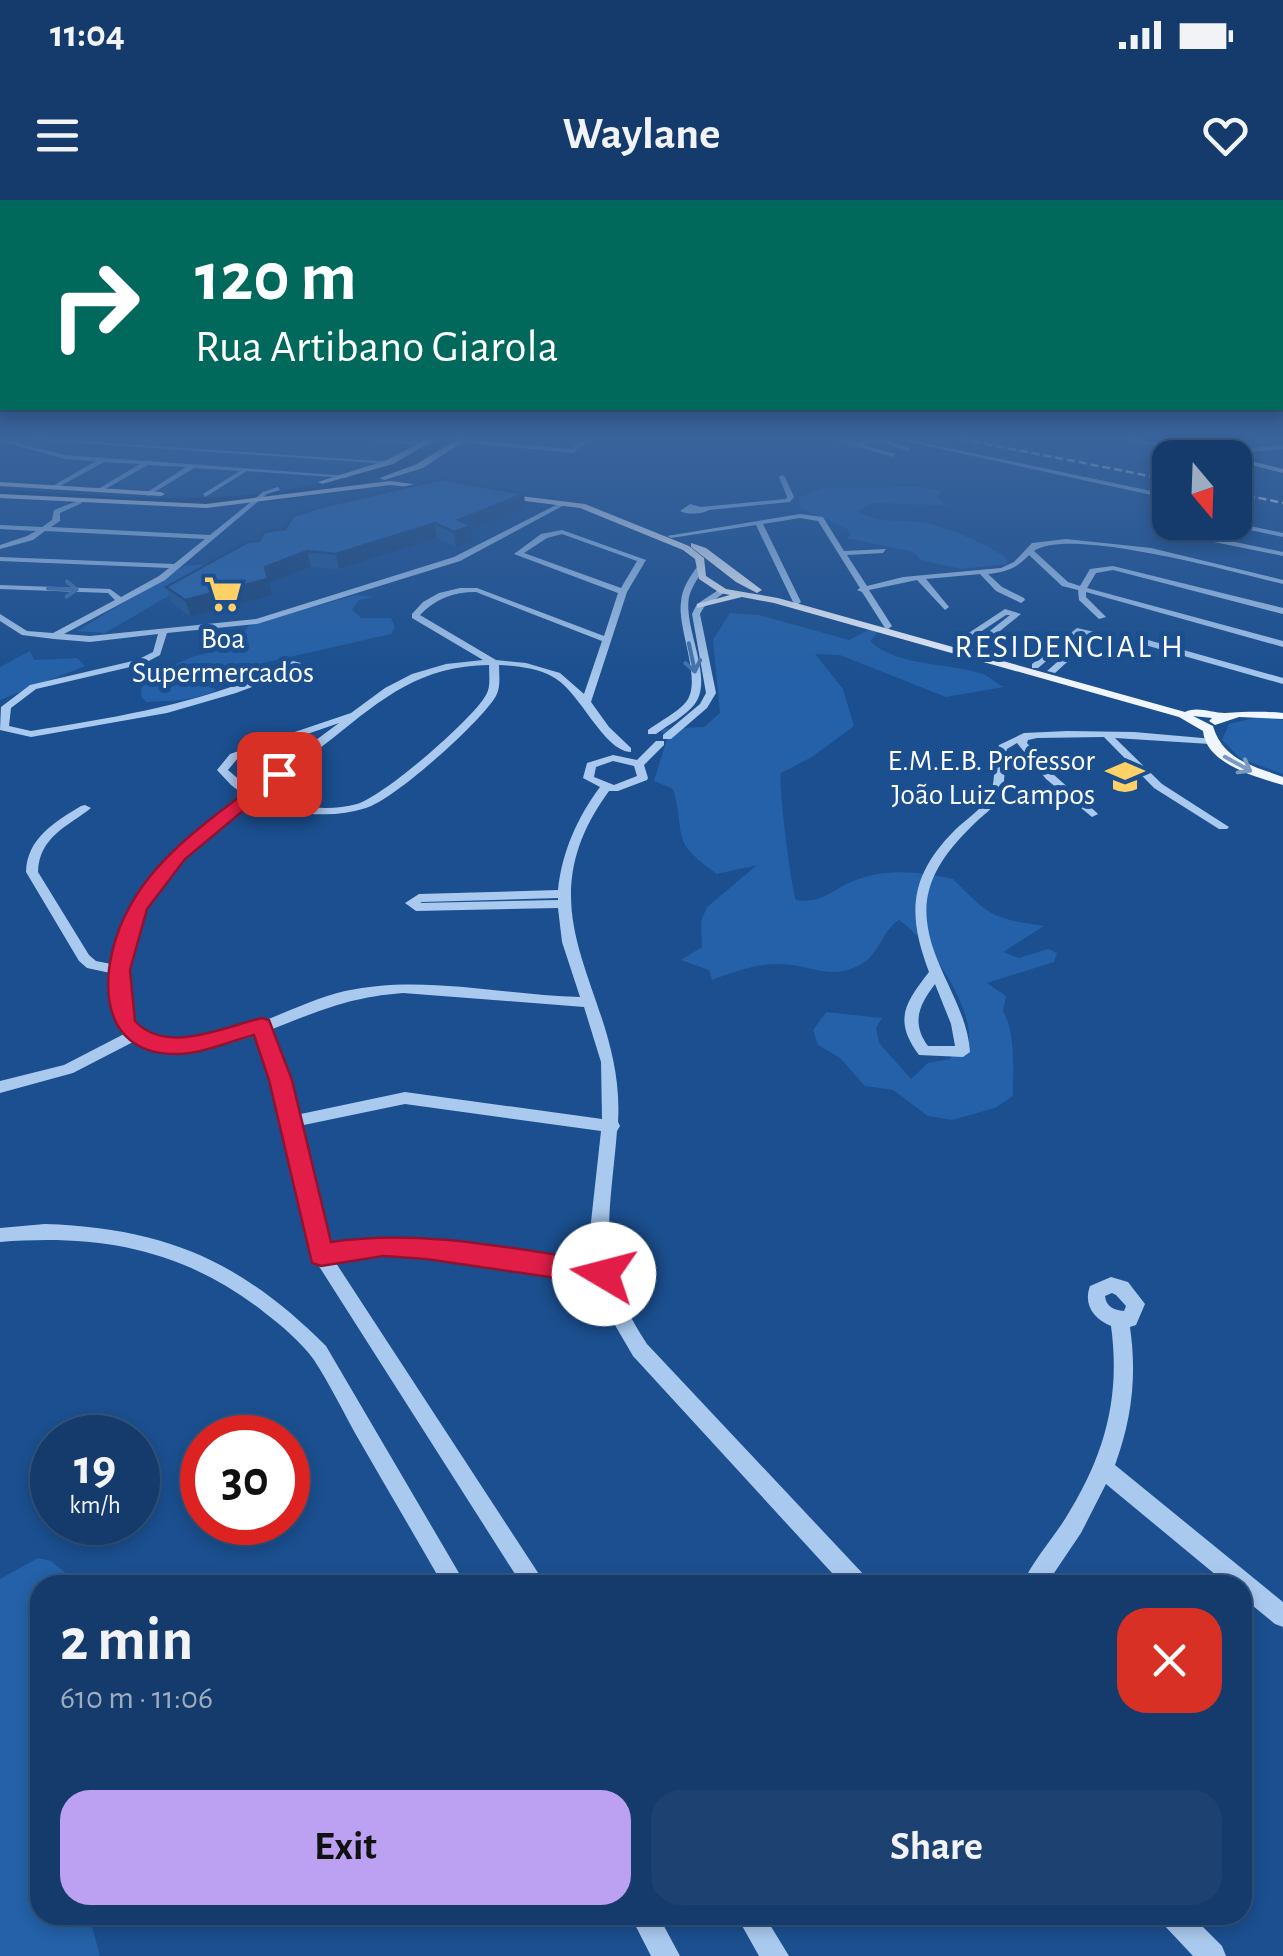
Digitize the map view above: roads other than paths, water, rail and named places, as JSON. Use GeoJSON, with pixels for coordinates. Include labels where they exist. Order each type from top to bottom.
{"type":"FeatureCollection","features":[{"type":"Feature","properties":{"kind":"main road"},"geometry":{"type":"LineString","coordinates":[[620,521],[686,548],[699,558],[705,581],[723,591],[1183,715],[1209,735],[1234,763],[1283,780]]}},
{"type":"Feature","properties":{"kind":"main road"},"geometry":{"type":"LineString","coordinates":[[633,521],[708,553],[732,577]]}},
{"type":"Feature","properties":{"kind":"main road"},"geometry":{"type":"LineString","coordinates":[[700,569],[714,567],[797,602],[1197,714],[1283,716]]}},
{"type":"Feature","properties":{"kind":"main road"},"geometry":{"type":"LineString","coordinates":[[723,591],[732,577]]}},
{"type":"Feature","properties":{"kind":"main road"},"geometry":{"type":"LineString","coordinates":[[700,606],[746,595]]}},
{"type":"Feature","properties":{"kind":"main road"},"geometry":{"type":"LineString","coordinates":[[1209,735],[1225,716]]}},
{"type":"Feature","properties":{"kind":"street"},"geometry":{"type":"LineString","coordinates":[[2,547],[56,521]]}},
{"type":"Feature","properties":{"kind":"street"},"geometry":{"type":"LineString","coordinates":[[54,636],[162,578],[233,521]]}},
{"type":"Feature","properties":{"kind":"street"},"geometry":{"type":"LineString","coordinates":[[446,563],[523,521]]}},
{"type":"Feature","properties":{"kind":"street"},"geometry":{"type":"LineString","coordinates":[[0,617],[16,630],[103,638],[234,624],[446,563],[525,521]]}},
{"type":"Feature","properties":{"kind":"street"},"geometry":{"type":"LineString","coordinates":[[699,521],[707,532]]}},
{"type":"Feature","properties":{"kind":"street"},"geometry":{"type":"LineString","coordinates":[[707,532],[711,529],[708,521]]}},
{"type":"Feature","properties":{"kind":"street"},"geometry":{"type":"LineString","coordinates":[[671,536],[788,521]]}},
{"type":"Feature","properties":{"kind":"street"},"geometry":{"type":"LineString","coordinates":[[819,521],[888,626]]}},
{"type":"Feature","properties":{"kind":"street"},"geometry":{"type":"LineString","coordinates":[[760,525],[797,602]]}},
{"type":"Feature","properties":{"kind":"street"},"geometry":{"type":"LineString","coordinates":[[0,527],[210,538]]}},
{"type":"Feature","properties":{"kind":"street"},"geometry":{"type":"LineString","coordinates":[[1252,528],[1283,535]]}},
{"type":"Feature","properties":{"kind":"street"},"geometry":{"type":"LineString","coordinates":[[587,701],[623,592],[642,564],[631,553],[562,532],[544,536],[518,554],[623,592]]}},
{"type":"Feature","properties":{"kind":"street"},"geometry":{"type":"LineString","coordinates":[[1220,540],[1283,554]]}},
{"type":"Feature","properties":{"kind":"street"},"geometry":{"type":"LineString","coordinates":[[862,590],[920,578],[1010,568],[1028,550],[1054,542],[1151,550],[1283,582]]}},
{"type":"Feature","properties":{"kind":"street"},"geometry":{"type":"LineString","coordinates":[[1028,550],[1052,577],[1082,590],[1283,644]]}},
{"type":"Feature","properties":{"kind":"street"},"geometry":{"type":"LineString","coordinates":[[841,554],[883,551]]}},
{"type":"Feature","properties":{"kind":"street"},"geometry":{"type":"LineString","coordinates":[[234,624],[459,554]]}},
{"type":"Feature","properties":{"kind":"street"},"geometry":{"type":"LineString","coordinates":[[0,559],[174,566]]}},
{"type":"Feature","properties":{"kind":"street"},"geometry":{"type":"LineString","coordinates":[[0,572],[16,559]]}},
{"type":"Feature","properties":{"kind":"street"},"geometry":{"type":"LineString","coordinates":[[1102,617],[1082,598],[1082,590],[1093,571],[1105,568],[1283,611]]}},
{"type":"Feature","properties":{"kind":"street"},"geometry":{"type":"LineString","coordinates":[[652,732],[689,705],[696,693],[683,601],[688,583],[700,569]]}},
{"type":"Feature","properties":{"kind":"street"},"geometry":{"type":"LineString","coordinates":[[982,572],[999,589],[1021,600]]}},
{"type":"Feature","properties":{"kind":"street"},"geometry":{"type":"LineString","coordinates":[[920,578],[944,607]]}},
{"type":"Feature","properties":{"kind":"street"},"geometry":{"type":"LineString","coordinates":[[364,582],[385,581]]}},
{"type":"Feature","properties":{"kind":"street"},"geometry":{"type":"LineString","coordinates":[[870,604],[884,585]]}},
{"type":"Feature","properties":{"kind":"street"},"geometry":{"type":"LineString","coordinates":[[2,588],[110,591],[121,600]]}},
{"type":"Feature","properties":{"kind":"street"},"geometry":{"type":"LineString","coordinates":[[363,712],[226,760],[222,765],[224,775],[251,795],[283,805],[328,810],[359,807],[377,800],[486,703],[496,683],[494,662],[414,614],[449,592],[470,589],[607,640]]}},
{"type":"Feature","properties":{"kind":"street"},"geometry":{"type":"LineString","coordinates":[[639,764],[704,706],[711,693],[697,619],[700,606],[723,591]]}},
{"type":"Feature","properties":{"kind":"street"},"geometry":{"type":"LineString","coordinates":[[683,601],[700,606]]}},
{"type":"Feature","properties":{"kind":"street"},"geometry":{"type":"LineString","coordinates":[[283,610],[314,604]]}},
{"type":"Feature","properties":{"kind":"street"},"geometry":{"type":"LineString","coordinates":[[956,644],[1005,612],[1017,614],[972,649]]}},
{"type":"Feature","properties":{"kind":"street"},"geometry":{"type":"LineString","coordinates":[[864,620],[877,614]]}},
{"type":"Feature","properties":{"kind":"street"},"geometry":{"type":"LineString","coordinates":[[68,628],[118,632],[184,630]]}},
{"type":"Feature","properties":{"kind":"street"},"geometry":{"type":"LineString","coordinates":[[1035,666],[1077,631],[1094,632],[1052,671]]}},
{"type":"Feature","properties":{"kind":"street"},"geometry":{"type":"LineString","coordinates":[[103,638],[118,632]]}},
{"type":"Feature","properties":{"kind":"street"},"geometry":{"type":"LineString","coordinates":[[163,634],[150,658],[23,692],[6,707],[4,728],[31,734],[198,705],[244,690],[296,662]]}},
{"type":"Feature","properties":{"kind":"street"},"geometry":{"type":"LineString","coordinates":[[1141,641],[1283,681]]}},
{"type":"Feature","properties":{"kind":"street"},"geometry":{"type":"LineString","coordinates":[[589,1002],[398,987],[336,998],[262,1026],[182,1046],[158,1044],[134,1035],[120,1012],[120,970],[138,908],[161,876],[205,831],[418,675],[494,662],[546,669],[572,685],[587,701],[612,740],[632,747],[591,765],[586,772],[594,784],[606,788],[638,782],[644,773],[639,764],[612,758]]}},
{"type":"Feature","properties":{"kind":"street"},"geometry":{"type":"LineString","coordinates":[[936,973],[908,1014],[909,1028],[924,1051],[963,1052],[963,1040],[925,944],[921,912],[927,870],[940,848],[994,800],[1004,746],[1040,733],[1109,737],[1209,735]]}},
{"type":"Feature","properties":{"kind":"street"},"geometry":{"type":"LineString","coordinates":[[1024,736],[1022,743],[1050,777],[1092,814]]}},
{"type":"Feature","properties":{"kind":"street"},"geometry":{"type":"LineString","coordinates":[[1109,737],[1158,786],[1223,827]]}},
{"type":"Feature","properties":{"kind":"street"},"geometry":{"type":"LineString","coordinates":[[606,788],[579,830],[564,899],[574,960],[608,1065],[612,1126],[600,1236],[604,1274],[616,1313],[640,1350],[849,1575]]}},
{"type":"Feature","properties":{"kind":"street"},"geometry":{"type":"LineString","coordinates":[[85,808],[42,839],[31,860],[32,872],[84,958],[92,965],[120,970]]}},
{"type":"Feature","properties":{"kind":"street"},"geometry":{"type":"LineString","coordinates":[[420,898],[412,901],[413,907],[564,899]]}},
{"type":"Feature","properties":{"kind":"street"},"geometry":{"type":"LineString","coordinates":[[262,1026],[290,1122],[321,1255],[529,1575]]}},
{"type":"Feature","properties":{"kind":"street"},"geometry":{"type":"LineString","coordinates":[[0,1087],[81,1064],[134,1035]]}},
{"type":"Feature","properties":{"kind":"street"},"geometry":{"type":"LineString","coordinates":[[290,1122],[404,1098],[612,1126]]}},
{"type":"Feature","properties":{"kind":"street"},"geometry":{"type":"LineString","coordinates":[[0,1235],[60,1229],[114,1235],[172,1250],[240,1280],[297,1326],[319,1352],[449,1575]]}},
{"type":"Feature","properties":{"kind":"street"},"geometry":{"type":"LineString","coordinates":[[321,1255],[383,1245],[604,1274]]}},
{"type":"Feature","properties":{"kind":"street"},"geometry":{"type":"LineString","coordinates":[[1041,1575],[1106,1471],[1125,1383],[1126,1348],[1120,1321]]}},
{"type":"Feature","properties":{"kind":"street"},"geometry":{"type":"LineString","coordinates":[[1106,1471],[1233,1575]]}},
{"type":"Feature","properties":{"kind":"street"},"geometry":{"type":"LineString","coordinates":[[1252,1591],[1283,1616]]}},
{"type":"Feature","properties":{"kind":"street"},"geometry":{"type":"LineString","coordinates":[[649,1925],[666,1956]]}},
{"type":"Feature","properties":{"kind":"street"},"geometry":{"type":"LineString","coordinates":[[755,1925],[775,1956]]}},
{"type":"Feature","properties":{"kind":"street"},"geometry":{"type":"LineString","coordinates":[[1182,1925],[1212,1956]]}},
{"type":"Feature","properties":{"kind":"place","name":"Boa Supermercados"},"geometry":{"type":"Point","coordinates":[223,594]}},
{"type":"Feature","properties":{"kind":"place","name":"E.M.E.B. Professor João Luiz Campos"},"geometry":{"type":"Point","coordinates":[1125,777]}},
{"type":"Feature","properties":{"kind":"district","name":"RESIDENCIAL H"},"geometry":{"type":"Point","coordinates":[1070,646]}}]}
